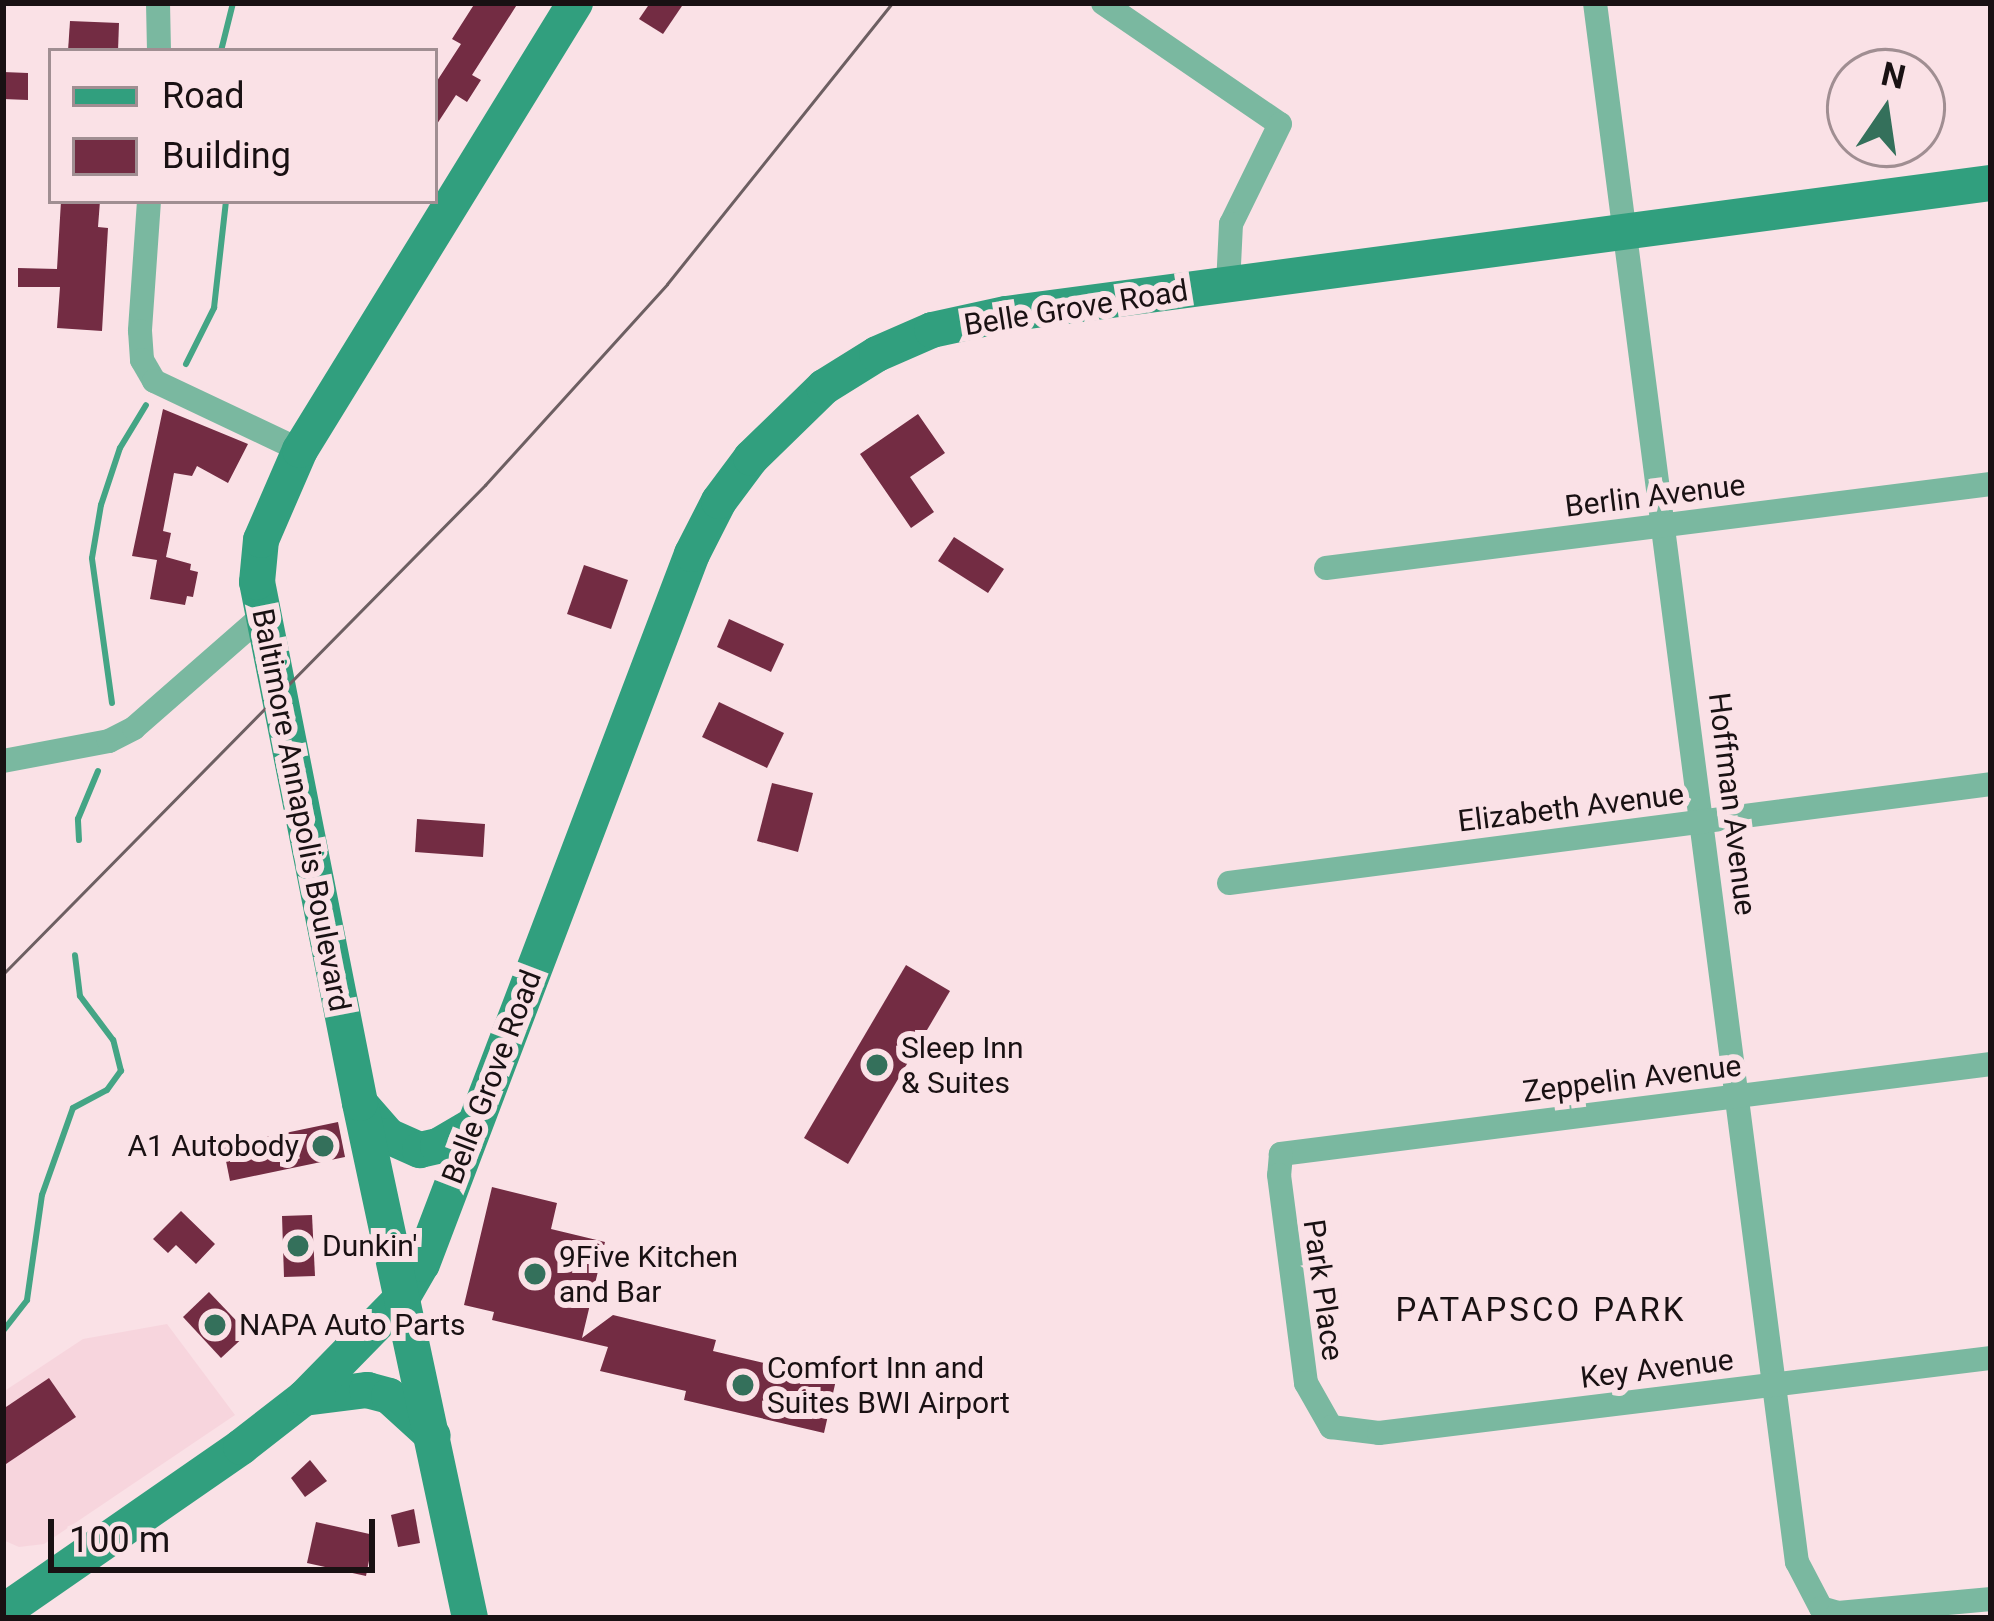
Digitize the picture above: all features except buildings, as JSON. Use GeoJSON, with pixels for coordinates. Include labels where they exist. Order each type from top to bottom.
{"type":"FeatureCollection","features":[{"type":"Feature","properties":{"kind":"main road","name":"Baltimore Annapolis Boulevard"},"geometry":{"type":"LineString","coordinates":[[470,1618],[261,617],[261,539],[300,450],[575,3]]}},
{"type":"Feature","properties":{"kind":"main road","name":"Belle Grove Road"},"geometry":{"type":"LineString","coordinates":[[18,1610],[212,1471],[304,1398],[402,1298],[422,1264],[692,554],[719,501],[751,458],[824,386],[932,330],[1006,314],[1991,183]]}},
{"type":"Feature","properties":{"kind":"main road"},"geometry":{"type":"LineString","coordinates":[[359,1103],[388,1136],[420,1150],[438,1146],[474,1125]]}},
{"type":"Feature","properties":{"kind":"main road"},"geometry":{"type":"LineString","coordinates":[[304,1398],[367,1390],[389,1396],[435,1438]]}},
{"type":"Feature","properties":{"kind":"street"},"geometry":{"type":"LineString","coordinates":[[158,3],[159,48]]}},
{"type":"Feature","properties":{"kind":"street"},"geometry":{"type":"LineString","coordinates":[[1103,3],[1280,124],[1232,224],[1228,285]]}},
{"type":"Feature","properties":{"kind":"street","name":"Hoffman Avenue"},"geometry":{"type":"LineString","coordinates":[[1595,3],[1797,1562],[1821,1608],[1864,1614],[1991,1599]]}},
{"type":"Feature","properties":{"kind":"street"},"geometry":{"type":"LineString","coordinates":[[149,204],[140,331],[142,360],[154,381],[300,450]]}},
{"type":"Feature","properties":{"kind":"street","name":"Berlin Avenue"},"geometry":{"type":"LineString","coordinates":[[1326,568],[1991,484]]}},
{"type":"Feature","properties":{"kind":"street"},"geometry":{"type":"LineString","coordinates":[[3,760],[109,741],[134,728],[261,617]]}},
{"type":"Feature","properties":{"kind":"street","name":"Elizabeth Avenue"},"geometry":{"type":"LineString","coordinates":[[1229,883],[1991,784]]}},
{"type":"Feature","properties":{"kind":"street","name":"Zeppelin Avenue"},"geometry":{"type":"LineString","coordinates":[[1281,1154],[1991,1064]]}},
{"type":"Feature","properties":{"kind":"street","name":"Park Place"},"geometry":{"type":"LineString","coordinates":[[1281,1154],[1280,1197],[1306,1383],[1331,1427]]}},
{"type":"Feature","properties":{"kind":"street","name":"Key Avenue"},"geometry":{"type":"LineString","coordinates":[[1331,1427],[1379,1433],[1991,1358]]}},
{"type":"Feature","properties":{"kind":"shaded area"},"geometry":{"type":"Polygon","coordinates":[[[167,1324],[235,1415],[44,1544],[19,1547],[3,1540],[3,1392],[83,1339],[167,1324]]]}},
{"type":"Feature","properties":{"kind":"waterway"},"geometry":{"type":"LineString","coordinates":[[222,48],[233,3]]}},
{"type":"Feature","properties":{"kind":"waterway"},"geometry":{"type":"LineString","coordinates":[[186,364],[214,308],[226,204]]}},
{"type":"Feature","properties":{"kind":"waterway"},"geometry":{"type":"LineString","coordinates":[[112,703],[92,558],[101,505],[120,448],[146,405]]}},
{"type":"Feature","properties":{"kind":"waterway"},"geometry":{"type":"LineString","coordinates":[[79,840],[78,819],[98,771]]}},
{"type":"Feature","properties":{"kind":"waterway"},"geometry":{"type":"LineString","coordinates":[[3,1331],[27,1300],[42,1195],[73,1108],[107,1090],[121,1071],[113,1040],[80,996],[75,955]]}},
{"type":"Feature","properties":{"kind":"tram line"},"geometry":{"type":"LineString","coordinates":[[3,974],[485,485],[667,284],[892,3]]}},
{"type":"Feature","properties":{"kind":"place","name":"Sleep Inn & Suites"},"geometry":{"type":"Point","coordinates":[877,1065]}},
{"type":"Feature","properties":{"kind":"place","name":"A1 Autobody"},"geometry":{"type":"Point","coordinates":[323,1146]}},
{"type":"Feature","properties":{"kind":"place","name":"Dunkin'"},"geometry":{"type":"Point","coordinates":[298,1246]}},
{"type":"Feature","properties":{"kind":"place","name":"9Five Kitchen and Bar"},"geometry":{"type":"Point","coordinates":[535,1274]}},
{"type":"Feature","properties":{"kind":"place","name":"NAPA Auto Parts"},"geometry":{"type":"Point","coordinates":[215,1325]}},
{"type":"Feature","properties":{"kind":"place","name":"Comfort Inn and Suites BWI Airport"},"geometry":{"type":"Point","coordinates":[743,1385]}},
{"type":"Feature","properties":{"kind":"district","name":"PATAPSCO PARK"},"geometry":{"type":"Point","coordinates":[1541,1310]}}]}
